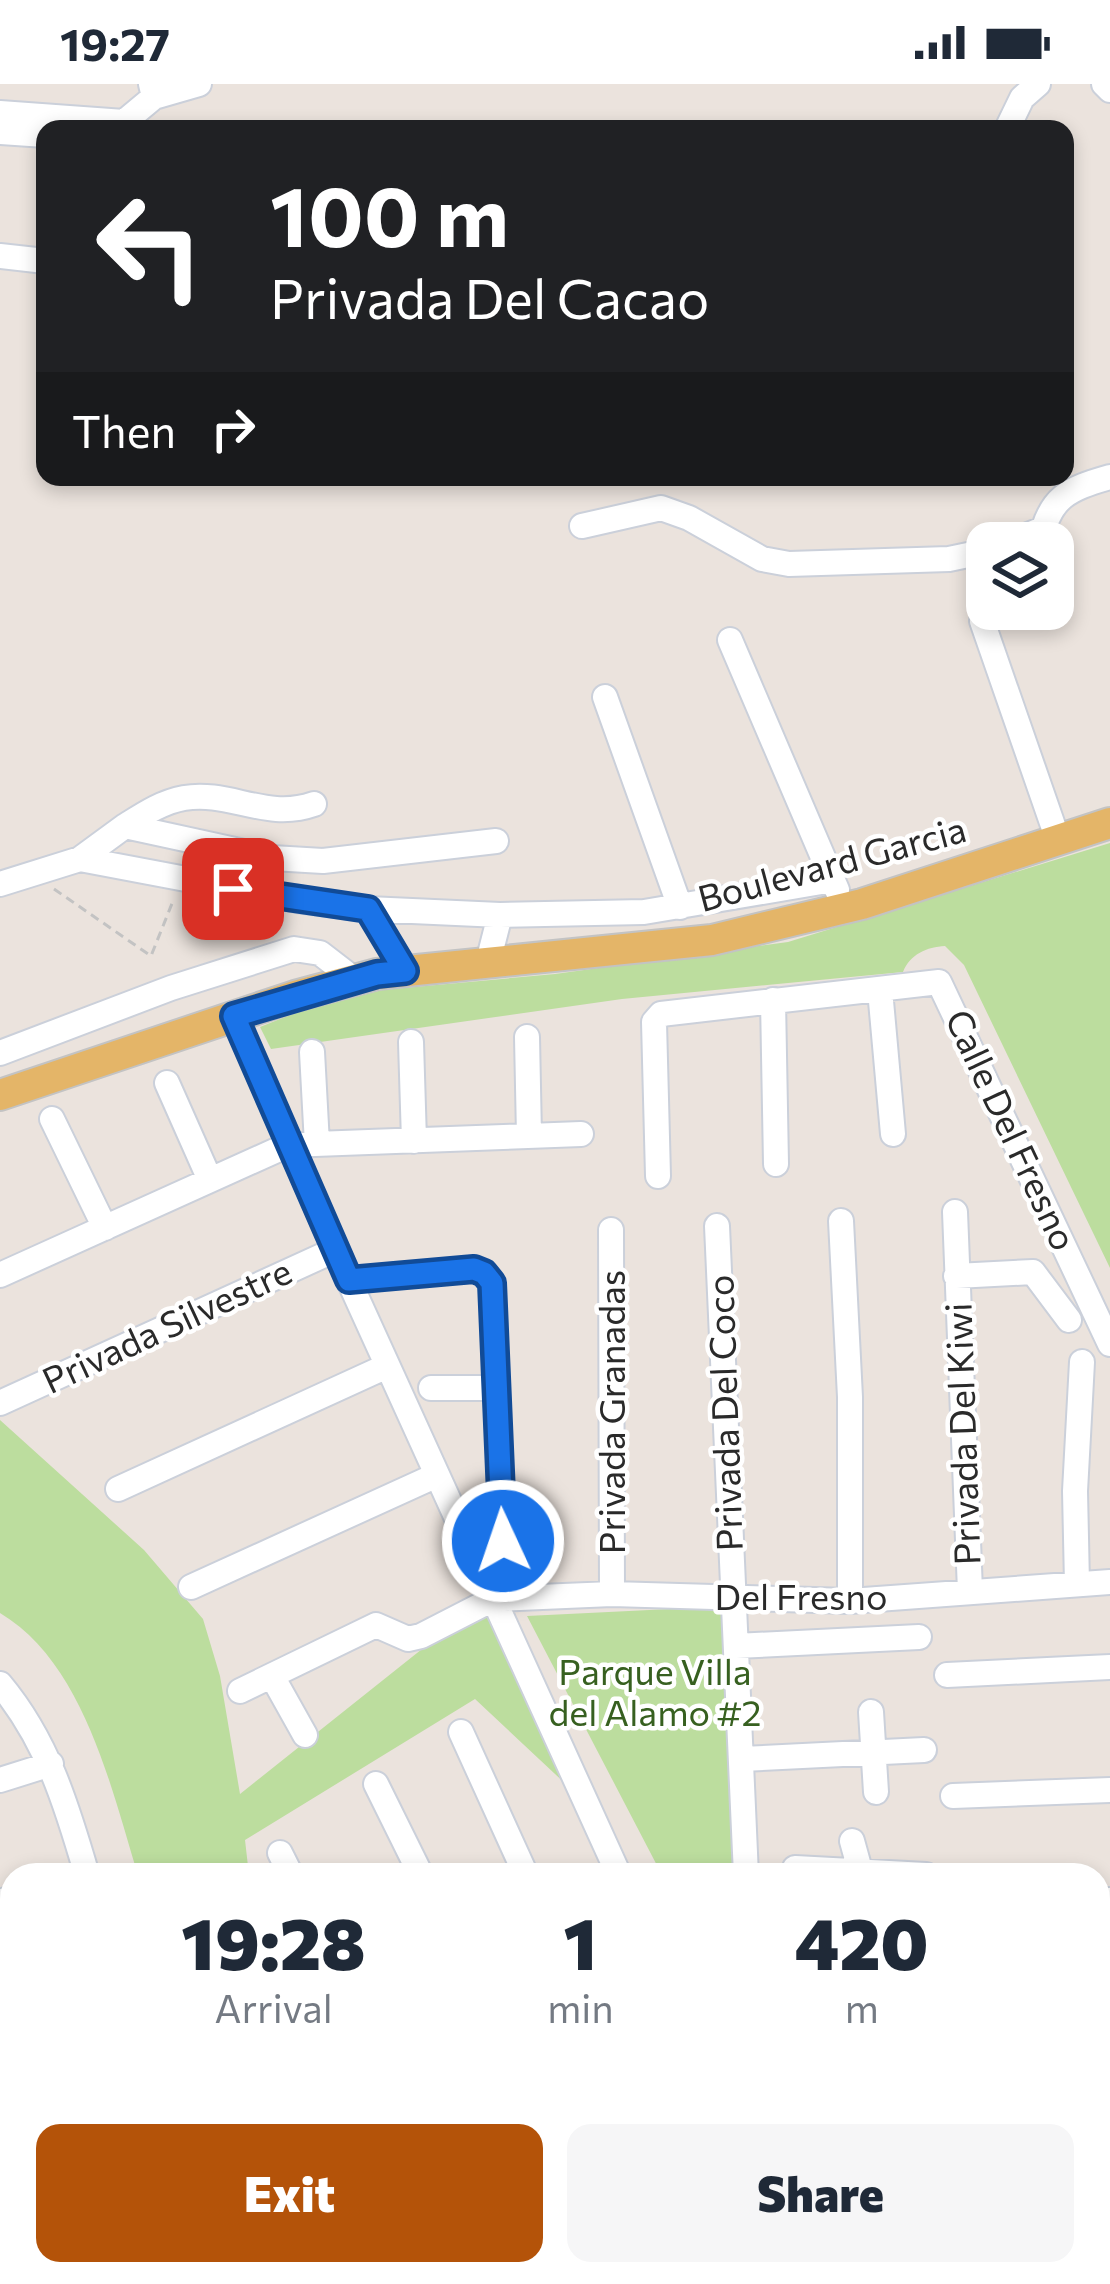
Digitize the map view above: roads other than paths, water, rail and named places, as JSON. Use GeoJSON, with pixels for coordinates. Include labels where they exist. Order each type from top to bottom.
{"type":"FeatureCollection","features":[{"type":"Feature","properties":{"kind":"main road","name":"Boulevard Garcia"},"geometry":{"type":"LineString","coordinates":[[0,1095],[355,980],[712,940],[839,895],[1110,823]]}},
{"type":"Feature","properties":{"kind":"street"},"geometry":{"type":"LineString","coordinates":[[126,120],[152,90],[199,84]]}},
{"type":"Feature","properties":{"kind":"street"},"geometry":{"type":"LineString","coordinates":[[1011,120],[1022,98],[1037,84]]}},
{"type":"Feature","properties":{"kind":"street"},"geometry":{"type":"LineString","coordinates":[[0,113],[96,120]]}},
{"type":"Feature","properties":{"kind":"street"},"geometry":{"type":"LineString","coordinates":[[0,132],[36,134]]}},
{"type":"Feature","properties":{"kind":"street"},"geometry":{"type":"LineString","coordinates":[[0,256],[36,260]]}},
{"type":"Feature","properties":{"kind":"street"},"geometry":{"type":"LineString","coordinates":[[1048,522],[1060,497],[1073,487],[1110,477]]}},
{"type":"Feature","properties":{"kind":"street"},"geometry":{"type":"LineString","coordinates":[[582,526],[661,508],[689,518],[762,559],[789,564],[966,555]]}},
{"type":"Feature","properties":{"kind":"street"},"geometry":{"type":"LineString","coordinates":[[985,630],[1058,840]]}},
{"type":"Feature","properties":{"kind":"street"},"geometry":{"type":"LineString","coordinates":[[80,859],[368,909],[500,915],[644,912],[839,895],[730,640]]}},
{"type":"Feature","properties":{"kind":"street"},"geometry":{"type":"LineString","coordinates":[[605,697],[680,908]]}},
{"type":"Feature","properties":{"kind":"street"},"geometry":{"type":"LineString","coordinates":[[0,884],[80,859],[163,803],[190,796],[275,812],[314,804]]}},
{"type":"Feature","properties":{"kind":"street"},"geometry":{"type":"LineString","coordinates":[[125,826],[272,858],[323,861],[496,841]]}},
{"type":"Feature","properties":{"kind":"street"},"geometry":{"type":"LineString","coordinates":[[368,909],[405,971]]}},
{"type":"Feature","properties":{"kind":"street"},"geometry":{"type":"LineString","coordinates":[[644,912],[647,946]]}},
{"type":"Feature","properties":{"kind":"street"},"geometry":{"type":"LineString","coordinates":[[488,962],[500,915]]}},
{"type":"Feature","properties":{"kind":"street"},"geometry":{"type":"LineString","coordinates":[[0,1053],[171,988],[294,950],[320,953],[355,980]]}},
{"type":"Feature","properties":{"kind":"street","name":"Calle Del Fresno"},"geometry":{"type":"LineString","coordinates":[[880,989],[939,982],[1110,1344]]}},
{"type":"Feature","properties":{"kind":"street"},"geometry":{"type":"LineString","coordinates":[[658,1176],[656,1017],[880,989],[893,1134]]}},
{"type":"Feature","properties":{"kind":"street"},"geometry":{"type":"LineString","coordinates":[[773,1000],[776,1164]]}},
{"type":"Feature","properties":{"kind":"street"},"geometry":{"type":"LineString","coordinates":[[234,1016],[614,1863]]}},
{"type":"Feature","properties":{"kind":"street"},"geometry":{"type":"LineString","coordinates":[[527,1036],[529,1136]]}},
{"type":"Feature","properties":{"kind":"street"},"geometry":{"type":"LineString","coordinates":[[411,1042],[414,1141]]}},
{"type":"Feature","properties":{"kind":"street"},"geometry":{"type":"LineString","coordinates":[[312,1052],[317,1144]]}},
{"type":"Feature","properties":{"kind":"street"},"geometry":{"type":"LineString","coordinates":[[167,1084],[210,1180]]}},
{"type":"Feature","properties":{"kind":"street"},"geometry":{"type":"LineString","coordinates":[[52,1119],[105,1228]]}},
{"type":"Feature","properties":{"kind":"street"},"geometry":{"type":"LineString","coordinates":[[0,1275],[288,1145],[581,1135]]}},
{"type":"Feature","properties":{"kind":"street","name":"Privada Del Kiwi"},"geometry":{"type":"LineString","coordinates":[[955,1212],[970,1591]]}},
{"type":"Feature","properties":{"kind":"street"},"geometry":{"type":"LineString","coordinates":[[841,1221],[850,1397],[850,1601]]}},
{"type":"Feature","properties":{"kind":"street","name":"Privada Del Coco"},"geometry":{"type":"LineString","coordinates":[[717,1226],[746,1863]]}},
{"type":"Feature","properties":{"kind":"street","name":"Privada Granadas"},"geometry":{"type":"LineString","coordinates":[[611,1230],[612,1594]]}},
{"type":"Feature","properties":{"kind":"street","name":"Privada Silvestre"},"geometry":{"type":"LineString","coordinates":[[0,1403],[335,1250]]}},
{"type":"Feature","properties":{"kind":"street"},"geometry":{"type":"LineString","coordinates":[[349,1280],[474,1269],[492,1283],[503,1541]]}},
{"type":"Feature","properties":{"kind":"street","name":"Privada Del Kiwi"},"geometry":{"type":"LineString","coordinates":[[956,1276],[1033,1272],[1070,1320]]}},
{"type":"Feature","properties":{"kind":"street"},"geometry":{"type":"LineString","coordinates":[[1077,1584],[1075,1491],[1082,1362]]}},
{"type":"Feature","properties":{"kind":"street"},"geometry":{"type":"LineString","coordinates":[[118,1489],[387,1366]]}},
{"type":"Feature","properties":{"kind":"street"},"geometry":{"type":"LineString","coordinates":[[431,1388],[495,1388]]}},
{"type":"Feature","properties":{"kind":"street"},"geometry":{"type":"LineString","coordinates":[[191,1587],[437,1475]]}},
{"type":"Feature","properties":{"kind":"street","name":"Del Fresno"},"geometry":{"type":"LineString","coordinates":[[493,1599],[612,1594],[850,1601],[1110,1582]]}},
{"type":"Feature","properties":{"kind":"street"},"geometry":{"type":"LineString","coordinates":[[240,1691],[376,1625],[408,1639],[493,1599]]}},
{"type":"Feature","properties":{"kind":"street"},"geometry":{"type":"LineString","coordinates":[[736,1646],[919,1637]]}},
{"type":"Feature","properties":{"kind":"street"},"geometry":{"type":"LineString","coordinates":[[947,1675],[1110,1667]]}},
{"type":"Feature","properties":{"kind":"street"},"geometry":{"type":"LineString","coordinates":[[272,1676],[304,1735]]}},
{"type":"Feature","properties":{"kind":"street"},"geometry":{"type":"LineString","coordinates":[[0,1684],[28,1721],[51,1764],[82,1863]]}},
{"type":"Feature","properties":{"kind":"street"},"geometry":{"type":"LineString","coordinates":[[871,1712],[876,1792]]}},
{"type":"Feature","properties":{"kind":"street"},"geometry":{"type":"LineString","coordinates":[[461,1732],[521,1863]]}},
{"type":"Feature","properties":{"kind":"street"},"geometry":{"type":"LineString","coordinates":[[742,1759],[925,1750]]}},
{"type":"Feature","properties":{"kind":"street"},"geometry":{"type":"LineString","coordinates":[[0,1780],[51,1764]]}},
{"type":"Feature","properties":{"kind":"street"},"geometry":{"type":"LineString","coordinates":[[376,1784],[415,1863]]}},
{"type":"Feature","properties":{"kind":"street"},"geometry":{"type":"LineString","coordinates":[[953,1796],[1110,1790]]}},
{"type":"Feature","properties":{"kind":"street"},"geometry":{"type":"LineString","coordinates":[[852,1840],[858,1863]]}},
{"type":"Feature","properties":{"kind":"park label","name":"Parque Villa del Alamo #2"},"geometry":{"type":"Point","coordinates":[655,1692]}}]}
